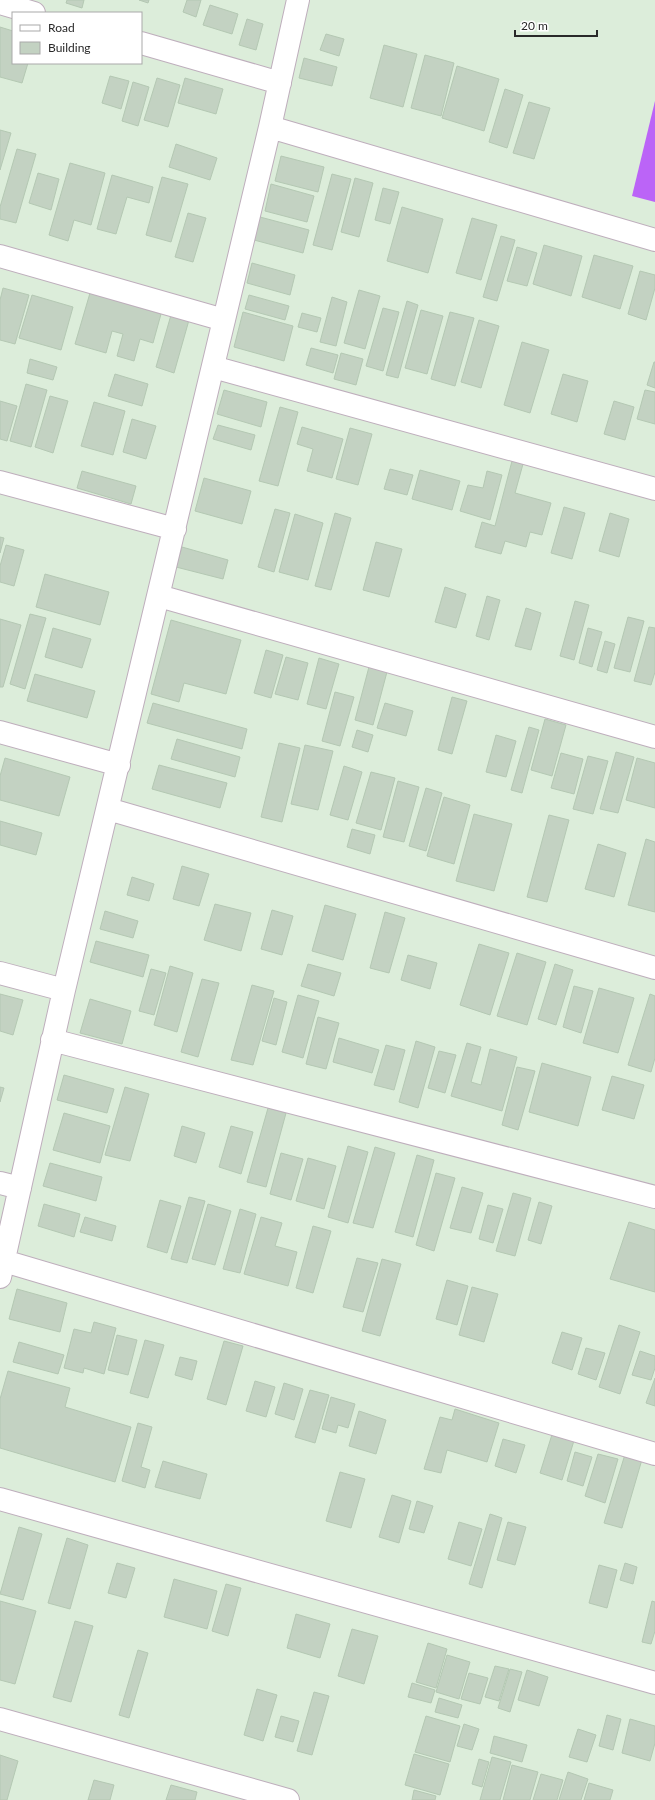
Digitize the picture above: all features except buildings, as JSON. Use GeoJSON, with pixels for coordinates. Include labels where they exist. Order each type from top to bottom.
{"type":"FeatureCollection","features":[{"type":"Feature","properties":{"kind":"street"},"geometry":{"type":"LineString","coordinates":[[298,0],[292,20],[270,127],[119,765],[52,1040],[10,1186],[2,1269],[655,1454]]}},
{"type":"Feature","properties":{"kind":"street"},"geometry":{"type":"LineString","coordinates":[[0,3],[31,12]]}},
{"type":"Feature","properties":{"kind":"street"},"geometry":{"type":"LineString","coordinates":[[142,43],[280,83]]}},
{"type":"Feature","properties":{"kind":"street"},"geometry":{"type":"LineString","coordinates":[[270,127],[655,240]]}},
{"type":"Feature","properties":{"kind":"street"},"geometry":{"type":"LineString","coordinates":[[0,256],[224,320]]}},
{"type":"Feature","properties":{"kind":"street"},"geometry":{"type":"LineString","coordinates":[[213,367],[655,489]]}},
{"type":"Feature","properties":{"kind":"street"},"geometry":{"type":"LineString","coordinates":[[0,482],[174,529]]}},
{"type":"Feature","properties":{"kind":"street"},"geometry":{"type":"LineString","coordinates":[[159,596],[655,737]]}},
{"type":"Feature","properties":{"kind":"street"},"geometry":{"type":"LineString","coordinates":[[0,732],[119,765]]}},
{"type":"Feature","properties":{"kind":"street"},"geometry":{"type":"LineString","coordinates":[[108,809],[655,968]]}},
{"type":"Feature","properties":{"kind":"street"},"geometry":{"type":"LineString","coordinates":[[0,973],[64,990]]}},
{"type":"Feature","properties":{"kind":"street"},"geometry":{"type":"LineString","coordinates":[[52,1040],[655,1197]]}},
{"type":"Feature","properties":{"kind":"street"},"geometry":{"type":"LineString","coordinates":[[0,1499],[655,1683]]}},
{"type":"Feature","properties":{"kind":"street"},"geometry":{"type":"LineString","coordinates":[[0,1719],[288,1800]]}},
{"type":"Feature","properties":{"kind":"shaded area"},"geometry":{"type":"Polygon","coordinates":[[[655,101],[655,202],[632,196],[655,101]]]}}]}
